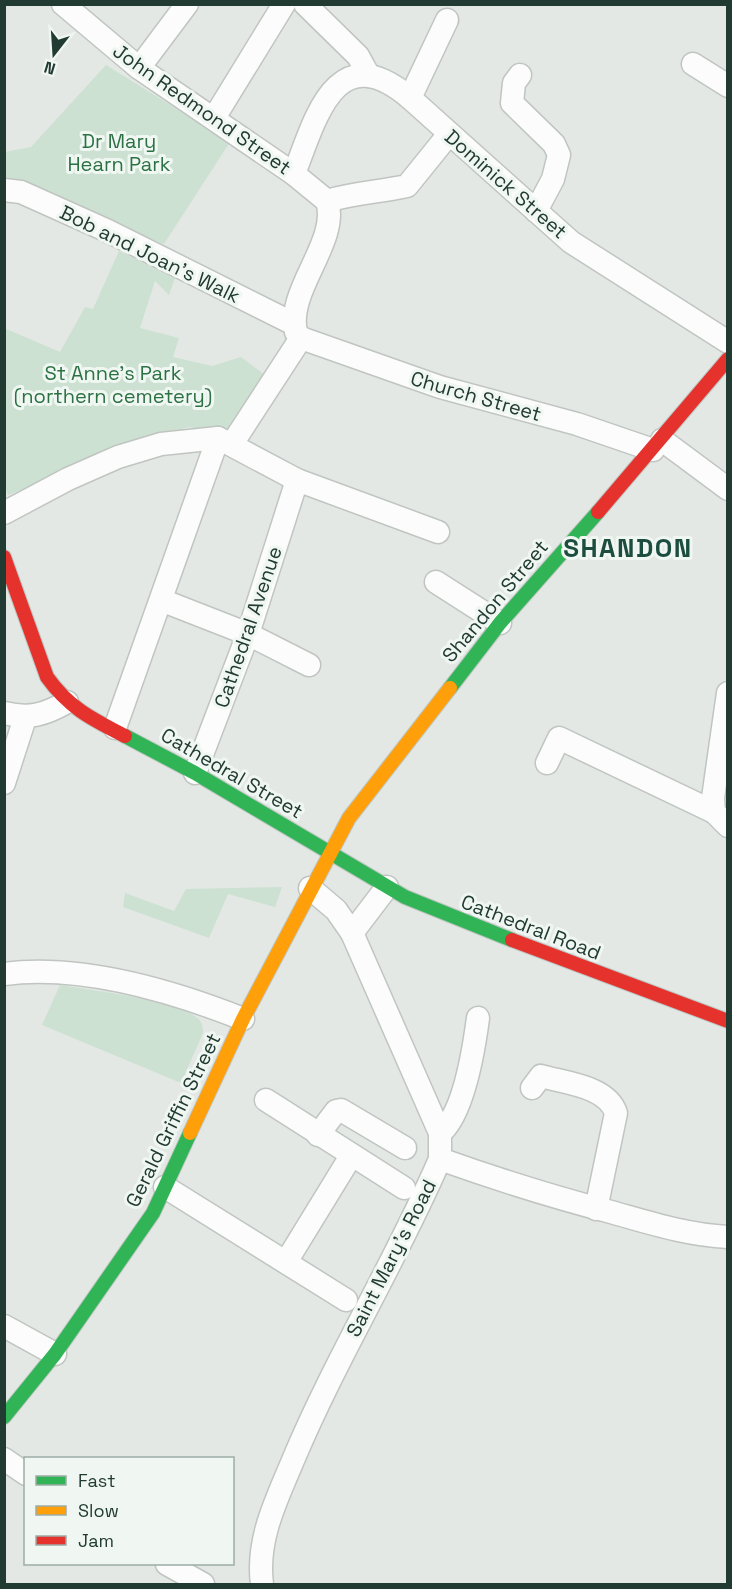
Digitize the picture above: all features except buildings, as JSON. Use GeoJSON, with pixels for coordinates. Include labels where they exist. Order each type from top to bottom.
{"type":"FeatureCollection","features":[{"type":"Feature","properties":{"kind":"main road","name":"Shandon Street"},"geometry":{"type":"LineString","coordinates":[[329,852],[362,799],[500,623],[657,445],[728,359]]}},
{"type":"Feature","properties":{"kind":"main road","name":"Cathedral Street"},"geometry":{"type":"LineString","coordinates":[[4,557],[47,677],[67,702],[76,710],[115,728],[329,852]]}},
{"type":"Feature","properties":{"kind":"main road","name":"Cathedral Road"},"geometry":{"type":"LineString","coordinates":[[329,852],[387,887],[448,917],[728,1021]]}},
{"type":"Feature","properties":{"kind":"main road","name":"Gerald Griffin Street"},"geometry":{"type":"LineString","coordinates":[[4,1417],[54,1354],[153,1213],[243,1019],[329,852]]}},
{"type":"Feature","properties":{"kind":"street","name":"John Redmond Street"},"geometry":{"type":"LineString","coordinates":[[63,4],[88,12],[139,68],[294,174],[328,210]]}},
{"type":"Feature","properties":{"kind":"street"},"geometry":{"type":"LineString","coordinates":[[139,68],[187,4]]}},
{"type":"Feature","properties":{"kind":"street"},"geometry":{"type":"LineString","coordinates":[[214,118],[284,4]]}},
{"type":"Feature","properties":{"kind":"street"},"geometry":{"type":"LineString","coordinates":[[294,174],[317,115],[328,95],[346,80],[369,76],[358,56],[305,4]]}},
{"type":"Feature","properties":{"kind":"street"},"geometry":{"type":"LineString","coordinates":[[410,98],[447,20]]}},
{"type":"Feature","properties":{"kind":"street"},"geometry":{"type":"LineString","coordinates":[[693,64],[728,86]]}},
{"type":"Feature","properties":{"kind":"street"},"geometry":{"type":"LineString","coordinates":[[520,75],[514,83],[512,103],[554,144],[559,154],[553,179],[536,211]]}},
{"type":"Feature","properties":{"kind":"street","name":"Dominick Street"},"geometry":{"type":"LineString","coordinates":[[369,76],[382,78],[410,98],[572,242],[604,265],[728,342]]}},
{"type":"Feature","properties":{"kind":"street"},"geometry":{"type":"LineString","coordinates":[[115,728],[161,600],[225,441],[298,331],[298,303],[328,210],[354,193],[381,192],[407,186],[448,134]]}},
{"type":"Feature","properties":{"kind":"street","name":"Bob and Joan's Walk"},"geometry":{"type":"LineString","coordinates":[[4,190],[21,192],[108,231],[298,331]]}},
{"type":"Feature","properties":{"kind":"street","name":"Church Street"},"geometry":{"type":"LineString","coordinates":[[298,331],[440,387],[657,445],[728,489]]}},
{"type":"Feature","properties":{"kind":"street"},"geometry":{"type":"LineString","coordinates":[[4,513],[118,457],[161,444],[225,441],[297,480],[438,531]]}},
{"type":"Feature","properties":{"kind":"street","name":"Cathedral Avenue"},"geometry":{"type":"LineString","coordinates":[[195,773],[248,634],[297,480]]}},
{"type":"Feature","properties":{"kind":"street"},"geometry":{"type":"LineString","coordinates":[[436,582],[500,623]]}},
{"type":"Feature","properties":{"kind":"street"},"geometry":{"type":"LineString","coordinates":[[161,600],[248,634],[309,665]]}},
{"type":"Feature","properties":{"kind":"street"},"geometry":{"type":"LineString","coordinates":[[547,763],[559,738],[721,819],[728,693]]}},
{"type":"Feature","properties":{"kind":"street"},"geometry":{"type":"LineString","coordinates":[[4,783],[15,716],[46,714],[67,702]]}},
{"type":"Feature","properties":{"kind":"street"},"geometry":{"type":"LineString","coordinates":[[352,933],[387,887]]}},
{"type":"Feature","properties":{"kind":"street","name":"Saint Mary's Road"},"geometry":{"type":"LineString","coordinates":[[262,1584],[260,1550],[265,1530],[298,1449],[329,1379],[440,1158],[440,1133],[352,933],[336,910],[310,888]]}},
{"type":"Feature","properties":{"kind":"street"},"geometry":{"type":"LineString","coordinates":[[4,974],[38,971],[114,981],[193,1000],[243,1019]]}},
{"type":"Feature","properties":{"kind":"street"},"geometry":{"type":"LineString","coordinates":[[440,1133],[451,1122],[465,1080],[478,1018]]}},
{"type":"Feature","properties":{"kind":"street"},"geometry":{"type":"LineString","coordinates":[[537,1082],[595,1091],[613,1104],[616,1113],[596,1209]]}},
{"type":"Feature","properties":{"kind":"street"},"geometry":{"type":"LineString","coordinates":[[266,1100],[404,1188]]}},
{"type":"Feature","properties":{"kind":"street"},"geometry":{"type":"LineString","coordinates":[[318,1135],[336,1111],[341,1110],[405,1148]]}},
{"type":"Feature","properties":{"kind":"street"},"geometry":{"type":"LineString","coordinates":[[286,1262],[351,1156]]}},
{"type":"Feature","properties":{"kind":"street"},"geometry":{"type":"LineString","coordinates":[[440,1158],[511,1185],[596,1209],[691,1234],[728,1237]]}},
{"type":"Feature","properties":{"kind":"street"},"geometry":{"type":"LineString","coordinates":[[165,1187],[346,1300]]}},
{"type":"Feature","properties":{"kind":"street"},"geometry":{"type":"LineString","coordinates":[[4,1326],[54,1354]]}},
{"type":"Feature","properties":{"kind":"street"},"geometry":{"type":"LineString","coordinates":[[4,1459],[24,1473]]}},
{"type":"Feature","properties":{"kind":"street"},"geometry":{"type":"LineString","coordinates":[[170,1565],[203,1584]]}},
{"type":"Feature","properties":{"kind":"green space","name":"Dr Mary Hearn Park"},"geometry":{"type":"Polygon","coordinates":[[[106,65],[230,142],[164,244],[5,181],[5,152],[31,147],[106,65]]]}},
{"type":"Feature","properties":{"kind":"green space","name":"St Anne's Park (northern cemetery)"},"geometry":{"type":"Polygon","coordinates":[[[119,251],[175,278],[169,295],[155,281],[140,328],[179,338],[173,357],[212,366],[241,357],[265,375],[226,434],[189,427],[143,440],[8,495],[4,485],[4,328],[60,352],[85,307],[93,309],[119,251]]]}},
{"type":"Feature","properties":{"kind":"green space"},"geometry":{"type":"Polygon","coordinates":[[[282,887],[275,907],[228,894],[209,938],[123,907],[125,893],[174,911],[186,889],[282,887]]]}},
{"type":"Feature","properties":{"kind":"green space"},"geometry":{"type":"Polygon","coordinates":[[[60,985],[152,1001],[185,1011],[198,1019],[202,1024],[203,1033],[181,1083],[42,1025],[60,985]]]}},
{"type":"Feature","properties":{"kind":"traffic: fast"},"geometry":{"type":"LineString","coordinates":[[450,688],[500,623],[598,512]]}},
{"type":"Feature","properties":{"kind":"traffic: fast"},"geometry":{"type":"LineString","coordinates":[[125,736],[195,773],[405,897],[512,940]]}},
{"type":"Feature","properties":{"kind":"traffic: fast"},"geometry":{"type":"LineString","coordinates":[[4,1417],[55,1354],[153,1213],[190,1133]]}},
{"type":"Feature","properties":{"kind":"traffic: slow"},"geometry":{"type":"LineString","coordinates":[[190,1133],[243,1019],[349,818],[450,688]]}},
{"type":"Feature","properties":{"kind":"traffic: jam"},"geometry":{"type":"LineString","coordinates":[[598,512],[728,359]]}},
{"type":"Feature","properties":{"kind":"traffic: jam"},"geometry":{"type":"LineString","coordinates":[[4,557],[47,677],[73,705],[125,736]]}},
{"type":"Feature","properties":{"kind":"traffic: jam"},"geometry":{"type":"LineString","coordinates":[[512,940],[728,1021]]}},
{"type":"Feature","properties":{"kind":"district","name":"SHANDON"},"geometry":{"type":"Point","coordinates":[628,548]}}]}
